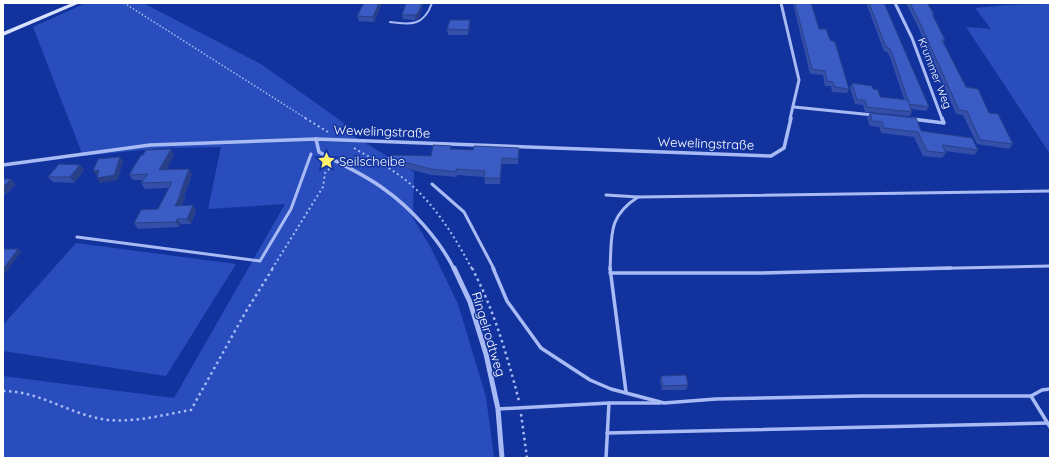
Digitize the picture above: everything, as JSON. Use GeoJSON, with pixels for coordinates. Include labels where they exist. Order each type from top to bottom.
{"type":"FeatureCollection","features":[{"type":"Feature","properties":{"kind":"main road"},"geometry":{"type":"LineString","coordinates":[[3,34],[77,3]]}},
{"type":"Feature","properties":{"kind":"street"},"geometry":{"type":"LineString","coordinates":[[781,3],[799,80],[794,107],[881,116]]}},
{"type":"Feature","properties":{"kind":"street","name":"Krummer Weg"},"geometry":{"type":"LineString","coordinates":[[895,3],[912,38],[944,123],[905,118]]}},
{"type":"Feature","properties":{"kind":"street","name":"Wewelingstraße"},"geometry":{"type":"LineString","coordinates":[[3,165],[150,145],[316,139],[771,156],[784,148],[794,107]]}},
{"type":"Feature","properties":{"kind":"street","name":"Ringelrodtweg"},"geometry":{"type":"LineString","coordinates":[[316,139],[319,152],[383,188],[415,215],[449,259],[470,302],[486,354],[498,408],[502,458]]}},
{"type":"Feature","properties":{"kind":"lane"},"geometry":{"type":"LineString","coordinates":[[390,22],[414,24],[421,21],[428,14],[432,3]]}},
{"type":"Feature","properties":{"kind":"lane"},"geometry":{"type":"LineString","coordinates":[[77,237],[260,261],[291,209],[311,154]]}},
{"type":"Feature","properties":{"kind":"lane"},"geometry":{"type":"LineString","coordinates":[[432,184],[464,212],[490,261],[507,301],[540,348],[590,380],[611,389],[664,403]]}},
{"type":"Feature","properties":{"kind":"lane"},"geometry":{"type":"LineString","coordinates":[[606,195],[638,197],[1050,191]]}},
{"type":"Feature","properties":{"kind":"lane"},"geometry":{"type":"LineString","coordinates":[[626,392],[610,274],[612,232],[616,217],[627,204],[638,197]]}},
{"type":"Feature","properties":{"kind":"lane"},"geometry":{"type":"LineString","coordinates":[[610,274],[753,273],[1050,266]]}},
{"type":"Feature","properties":{"kind":"lane"},"geometry":{"type":"LineString","coordinates":[[498,408],[609,403],[664,403],[716,399],[861,396],[1030,396],[1042,390],[1050,390]]}},
{"type":"Feature","properties":{"kind":"lane"},"geometry":{"type":"LineString","coordinates":[[1030,396],[1049,425]]}},
{"type":"Feature","properties":{"kind":"lane"},"geometry":{"type":"LineString","coordinates":[[606,458],[609,403]]}},
{"type":"Feature","properties":{"kind":"lane"},"geometry":{"type":"LineString","coordinates":[[607,433],[1049,425]]}},
{"type":"Feature","properties":{"kind":"path"},"geometry":{"type":"LineString","coordinates":[[124,3],[342,140]]}},
{"type":"Feature","properties":{"kind":"path"},"geometry":{"type":"LineString","coordinates":[[3,391],[26,394],[97,418],[136,419],[191,410],[245,313],[323,187],[325,173],[337,161]]}},
{"type":"Feature","properties":{"kind":"shaded area"},"geometry":{"type":"Polygon","coordinates":[[[86,3],[143,3],[261,64],[344,123],[342,129],[414,172],[413,218],[431,248],[458,304],[486,397],[494,458],[3,458],[3,376],[174,398],[285,204],[208,209],[221,147],[161,148],[83,156],[33,27],[86,3]]]}},
{"type":"Feature","properties":{"kind":"shaded area"},"geometry":{"type":"Polygon","coordinates":[[[1050,4],[1050,154],[966,27],[991,29],[975,8],[1007,5],[1050,4]]]}},
{"type":"Feature","properties":{"kind":"shaded area"},"geometry":{"type":"Polygon","coordinates":[[[76,243],[236,264],[166,376],[3,351],[3,325],[76,243]]]}},
{"type":"Feature","properties":{"kind":"building"},"geometry":{"type":"Polygon","coordinates":[[[364,3],[379,3],[373,17],[357,16],[364,3]]]}},
{"type":"Feature","properties":{"kind":"building"},"geometry":{"type":"Polygon","coordinates":[[[406,3],[422,3],[418,13],[415,15],[402,15],[406,3]]]}},
{"type":"Feature","properties":{"kind":"building"},"geometry":{"type":"Polygon","coordinates":[[[795,3],[811,3],[819,29],[826,29],[830,40],[835,42],[849,89],[835,87],[833,82],[827,81],[825,71],[812,69],[795,3]]]}},
{"type":"Feature","properties":{"kind":"building"},"geometry":{"type":"Polygon","coordinates":[[[869,3],[884,3],[929,107],[909,104],[912,112],[867,107],[865,100],[857,100],[852,83],[872,86],[873,89],[878,90],[880,97],[908,100],[892,53],[889,48],[886,47],[869,3]]]}},
{"type":"Feature","properties":{"kind":"building"},"geometry":{"type":"Polygon","coordinates":[[[910,3],[927,3],[934,14],[932,14],[945,40],[942,40],[966,87],[978,89],[989,113],[998,114],[1013,144],[980,140],[967,111],[959,110],[910,3]]]}},
{"type":"Feature","properties":{"kind":"building"},"geometry":{"type":"Polygon","coordinates":[[[450,20],[470,20],[468,30],[447,29],[450,20]]]}},
{"type":"Feature","properties":{"kind":"building"},"geometry":{"type":"Polygon","coordinates":[[[870,113],[916,118],[921,131],[972,138],[978,150],[942,145],[946,153],[927,151],[918,132],[884,128],[882,122],[872,121],[870,113]]]}},
{"type":"Feature","properties":{"kind":"building"},"geometry":{"type":"Polygon","coordinates":[[[433,145],[451,146],[450,149],[473,150],[474,146],[519,148],[518,159],[502,158],[500,178],[484,178],[485,171],[456,169],[456,172],[431,169],[392,159],[392,155],[431,156],[433,145]]]}},
{"type":"Feature","properties":{"kind":"building"},"geometry":{"type":"Polygon","coordinates":[[[171,149],[159,170],[189,169],[175,206],[193,205],[187,219],[177,219],[176,222],[134,223],[141,210],[158,209],[172,182],[141,183],[148,174],[129,175],[141,155],[143,155],[146,150],[171,149]]]}},
{"type":"Feature","properties":{"kind":"building"},"geometry":{"type":"Polygon","coordinates":[[[120,157],[114,175],[97,178],[99,170],[93,171],[98,159],[120,157]]]}},
{"type":"Feature","properties":{"kind":"building"},"geometry":{"type":"Polygon","coordinates":[[[59,164],[80,165],[70,177],[48,177],[59,164]]]}},
{"type":"Feature","properties":{"kind":"building"},"geometry":{"type":"Polygon","coordinates":[[[3,179],[11,179],[3,187],[3,179]]]}},
{"type":"Feature","properties":{"kind":"building"},"geometry":{"type":"Polygon","coordinates":[[[3,249],[18,249],[3,269],[3,249]]]}},
{"type":"Feature","properties":{"kind":"building"},"geometry":{"type":"Polygon","coordinates":[[[686,375],[688,385],[663,386],[661,376],[686,375]]]}},
{"type":"Feature","properties":{"kind":"place","name":"Seilscheibe"},"geometry":{"type":"Point","coordinates":[326,161]}}]}
